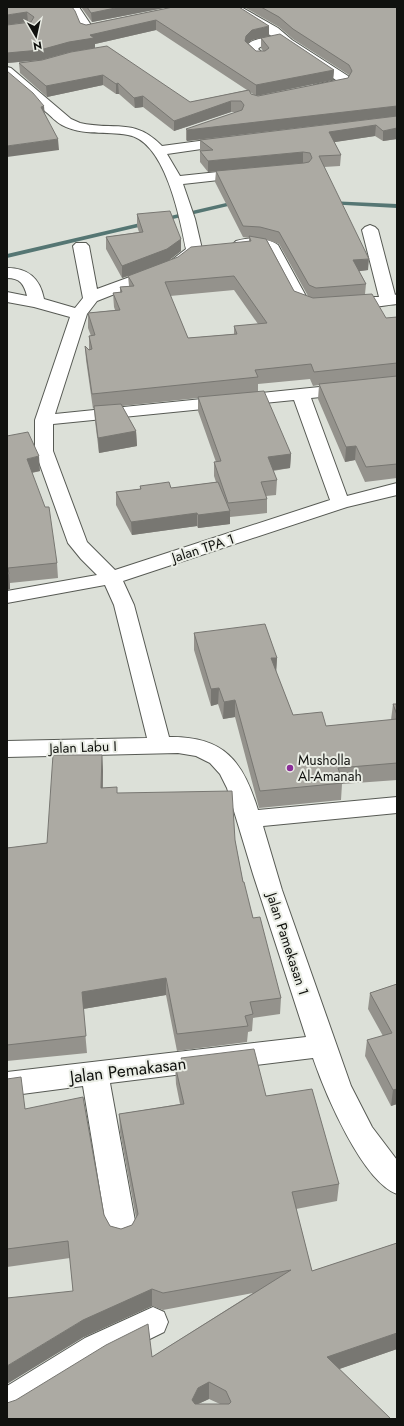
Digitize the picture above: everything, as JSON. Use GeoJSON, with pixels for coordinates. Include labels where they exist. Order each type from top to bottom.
{"type":"FeatureCollection","features":[{"type":"Feature","properties":{"kind":"street"},"geometry":{"type":"LineString","coordinates":[[73,7],[83,20],[86,29],[121,22]]}},
{"type":"Feature","properties":{"kind":"street"},"geometry":{"type":"LineString","coordinates":[[233,7],[274,31],[344,82],[311,90]]}},
{"type":"Feature","properties":{"kind":"street"},"geometry":{"type":"LineString","coordinates":[[262,57],[252,50],[252,47],[256,44],[283,38]]}},
{"type":"Feature","properties":{"kind":"street"},"geometry":{"type":"LineString","coordinates":[[7,70],[21,68]]}},
{"type":"Feature","properties":{"kind":"street"},"geometry":{"type":"LineString","coordinates":[[7,70],[70,124],[87,129],[135,132],[144,136],[156,148],[174,180],[201,248],[172,266],[91,298],[79,314],[38,430],[44,451],[78,543],[112,578],[124,605],[160,745]]}},
{"type":"Feature","properties":{"kind":"street"},"geometry":{"type":"LineString","coordinates":[[156,148],[182,134]]}},
{"type":"Feature","properties":{"kind":"street"},"geometry":{"type":"LineString","coordinates":[[156,148],[242,139]]}},
{"type":"Feature","properties":{"kind":"street"},"geometry":{"type":"LineString","coordinates":[[174,180],[258,172]]}},
{"type":"Feature","properties":{"kind":"street"},"geometry":{"type":"LineString","coordinates":[[228,245],[258,243],[268,244],[273,248],[301,302],[321,306],[392,300],[370,230]]}},
{"type":"Feature","properties":{"kind":"street"},"geometry":{"type":"LineString","coordinates":[[81,246],[91,298]]}},
{"type":"Feature","properties":{"kind":"street"},"geometry":{"type":"LineString","coordinates":[[7,273],[24,277],[30,281],[34,290],[36,302]]}},
{"type":"Feature","properties":{"kind":"street"},"geometry":{"type":"LineString","coordinates":[[7,297],[36,302],[79,314]]}},
{"type":"Feature","properties":{"kind":"street"},"geometry":{"type":"LineString","coordinates":[[38,430],[301,394],[397,384]]}},
{"type":"Feature","properties":{"kind":"street"},"geometry":{"type":"LineString","coordinates":[[301,394],[340,503]]}},
{"type":"Feature","properties":{"kind":"street","name":"Jalan TPA 1"},"geometry":{"type":"LineString","coordinates":[[7,598],[112,578],[340,503],[397,489]]}},
{"type":"Feature","properties":{"kind":"street","name":"Jalan Labu I"},"geometry":{"type":"LineString","coordinates":[[7,750],[160,745]]}},
{"type":"Feature","properties":{"kind":"street","name":"Jalan Pamekasan 1"},"geometry":{"type":"LineString","coordinates":[[160,745],[196,746],[213,753],[228,767],[249,819],[260,859],[301,979],[321,1046],[340,1096],[357,1126],[397,1181]]}},
{"type":"Feature","properties":{"kind":"street"},"geometry":{"type":"LineString","coordinates":[[249,819],[397,805]]}},
{"type":"Feature","properties":{"kind":"street","name":"Jalan Pemakasan"},"geometry":{"type":"LineString","coordinates":[[7,1084],[321,1046]]}},
{"type":"Feature","properties":{"kind":"street"},"geometry":{"type":"LineString","coordinates":[[95,1074],[122,1232]]}},
{"type":"Feature","properties":{"kind":"street"},"geometry":{"type":"LineString","coordinates":[[7,1404],[96,1349],[153,1322]]}},
{"type":"Feature","properties":{"kind":"building"},"geometry":{"type":"Polygon","coordinates":[[[7,7],[72,7],[80,23],[86,25],[173,7],[239,7],[269,26],[252,30],[246,36],[245,41],[256,51],[265,51],[269,48],[261,38],[280,34],[334,70],[256,85],[156,20],[90,35],[94,38],[69,42],[40,50],[7,53],[7,25],[31,22],[34,17],[27,12],[7,15],[7,7]]]}},
{"type":"Feature","properties":{"kind":"building"},"geometry":{"type":"Polygon","coordinates":[[[87,7],[120,7],[91,13],[87,7]]]}},
{"type":"Feature","properties":{"kind":"building"},"geometry":{"type":"Polygon","coordinates":[[[261,7],[397,7],[397,106],[187,130],[186,129],[242,110],[244,105],[241,101],[231,101],[174,121],[143,96],[134,98],[118,83],[116,84],[103,75],[46,86],[19,63],[42,60],[71,52],[107,46],[190,102],[249,90],[251,94],[258,96],[348,78],[352,71],[349,65],[293,29],[279,17],[261,7]]]}},
{"type":"Feature","properties":{"kind":"building"},"geometry":{"type":"Polygon","coordinates":[[[7,71],[33,93],[44,106],[41,107],[58,139],[7,146],[7,71]]]}},
{"type":"Feature","properties":{"kind":"building"},"geometry":{"type":"Polygon","coordinates":[[[397,116],[397,128],[383,131],[376,125],[329,132],[341,155],[319,156],[369,259],[353,260],[366,284],[316,288],[309,285],[279,232],[260,227],[243,226],[216,171],[304,163],[309,162],[312,158],[310,153],[303,152],[208,161],[200,151],[213,150],[200,140],[397,116]]]}},
{"type":"Feature","properties":{"kind":"building"},"geometry":{"type":"Polygon","coordinates":[[[170,211],[181,239],[167,249],[122,266],[106,237],[143,232],[137,214],[170,211]]]}},
{"type":"Feature","properties":{"kind":"building"},"geometry":{"type":"Polygon","coordinates":[[[249,236],[266,239],[294,291],[313,298],[372,294],[386,318],[397,317],[397,363],[314,372],[311,364],[255,370],[258,377],[92,394],[85,346],[89,350],[92,349],[89,336],[95,335],[88,313],[120,310],[113,293],[122,292],[120,287],[134,286],[128,276],[178,257],[191,247],[251,241],[249,236]],[[234,276],[165,282],[188,338],[237,334],[234,326],[267,323],[234,276]]]}},
{"type":"Feature","properties":{"kind":"building"},"geometry":{"type":"Polygon","coordinates":[[[397,376],[397,464],[366,467],[356,446],[346,447],[319,384],[397,376]]]}},
{"type":"Feature","properties":{"kind":"building"},"geometry":{"type":"Polygon","coordinates":[[[264,391],[291,454],[268,457],[277,480],[261,482],[267,499],[228,503],[214,462],[221,461],[198,397],[264,391]]]}},
{"type":"Feature","properties":{"kind":"building"},"geometry":{"type":"Polygon","coordinates":[[[121,404],[136,431],[98,438],[94,406],[121,404]]]}},
{"type":"Feature","properties":{"kind":"building"},"geometry":{"type":"Polygon","coordinates":[[[28,432],[39,456],[27,459],[45,507],[49,507],[57,563],[8,568],[9,574],[7,575],[7,436],[28,432]]]}},
{"type":"Feature","properties":{"kind":"building"},"geometry":{"type":"Polygon","coordinates":[[[169,482],[171,488],[218,482],[230,511],[198,515],[197,513],[131,522],[116,492],[141,489],[140,486],[169,482]]]}},
{"type":"Feature","properties":{"kind":"building"},"geometry":{"type":"Polygon","coordinates":[[[265,624],[277,658],[271,658],[293,715],[322,712],[326,726],[397,719],[397,763],[338,768],[343,783],[260,791],[235,700],[224,702],[219,688],[211,689],[194,633],[265,624]]]}},
{"type":"Feature","properties":{"kind":"building"},"geometry":{"type":"Polygon","coordinates":[[[393,704],[397,704],[397,715],[393,704]]]}},
{"type":"Feature","properties":{"kind":"building"},"geometry":{"type":"Polygon","coordinates":[[[53,755],[102,755],[101,788],[117,787],[117,793],[232,791],[235,840],[243,882],[253,918],[260,917],[281,998],[250,1002],[253,1014],[245,1016],[248,1026],[177,1034],[166,978],[82,992],[86,1036],[7,1045],[7,848],[47,843],[53,755]]]}},
{"type":"Feature","properties":{"kind":"building"},"geometry":{"type":"Polygon","coordinates":[[[397,984],[397,1089],[393,1090],[367,1040],[392,1033],[370,993],[397,984]]]}},
{"type":"Feature","properties":{"kind":"building"},"geometry":{"type":"Polygon","coordinates":[[[254,1049],[266,1096],[312,1089],[339,1184],[292,1192],[312,1271],[397,1243],[397,1333],[327,1357],[391,1419],[7,1419],[7,1403],[16,1400],[106,1345],[148,1324],[152,1357],[291,1270],[163,1293],[152,1289],[83,1320],[7,1366],[7,1298],[73,1291],[68,1241],[7,1249],[7,1079],[21,1077],[25,1109],[83,1097],[104,1215],[110,1226],[121,1229],[132,1225],[138,1214],[119,1114],[184,1104],[175,1065],[183,1064],[181,1058],[254,1049]],[[209,1382],[198,1388],[192,1400],[195,1404],[229,1404],[231,1402],[226,1391],[209,1382]]]}},
{"type":"Feature","properties":{"kind":"waterway"},"geometry":{"type":"LineString","coordinates":[[7,256],[239,202]]}},
{"type":"Feature","properties":{"kind":"waterway"},"geometry":{"type":"LineString","coordinates":[[329,203],[397,206]]}},
{"type":"Feature","properties":{"kind":"place","name":"Musholla Al-Amanah"},"geometry":{"type":"Point","coordinates":[290,768]}}]}
